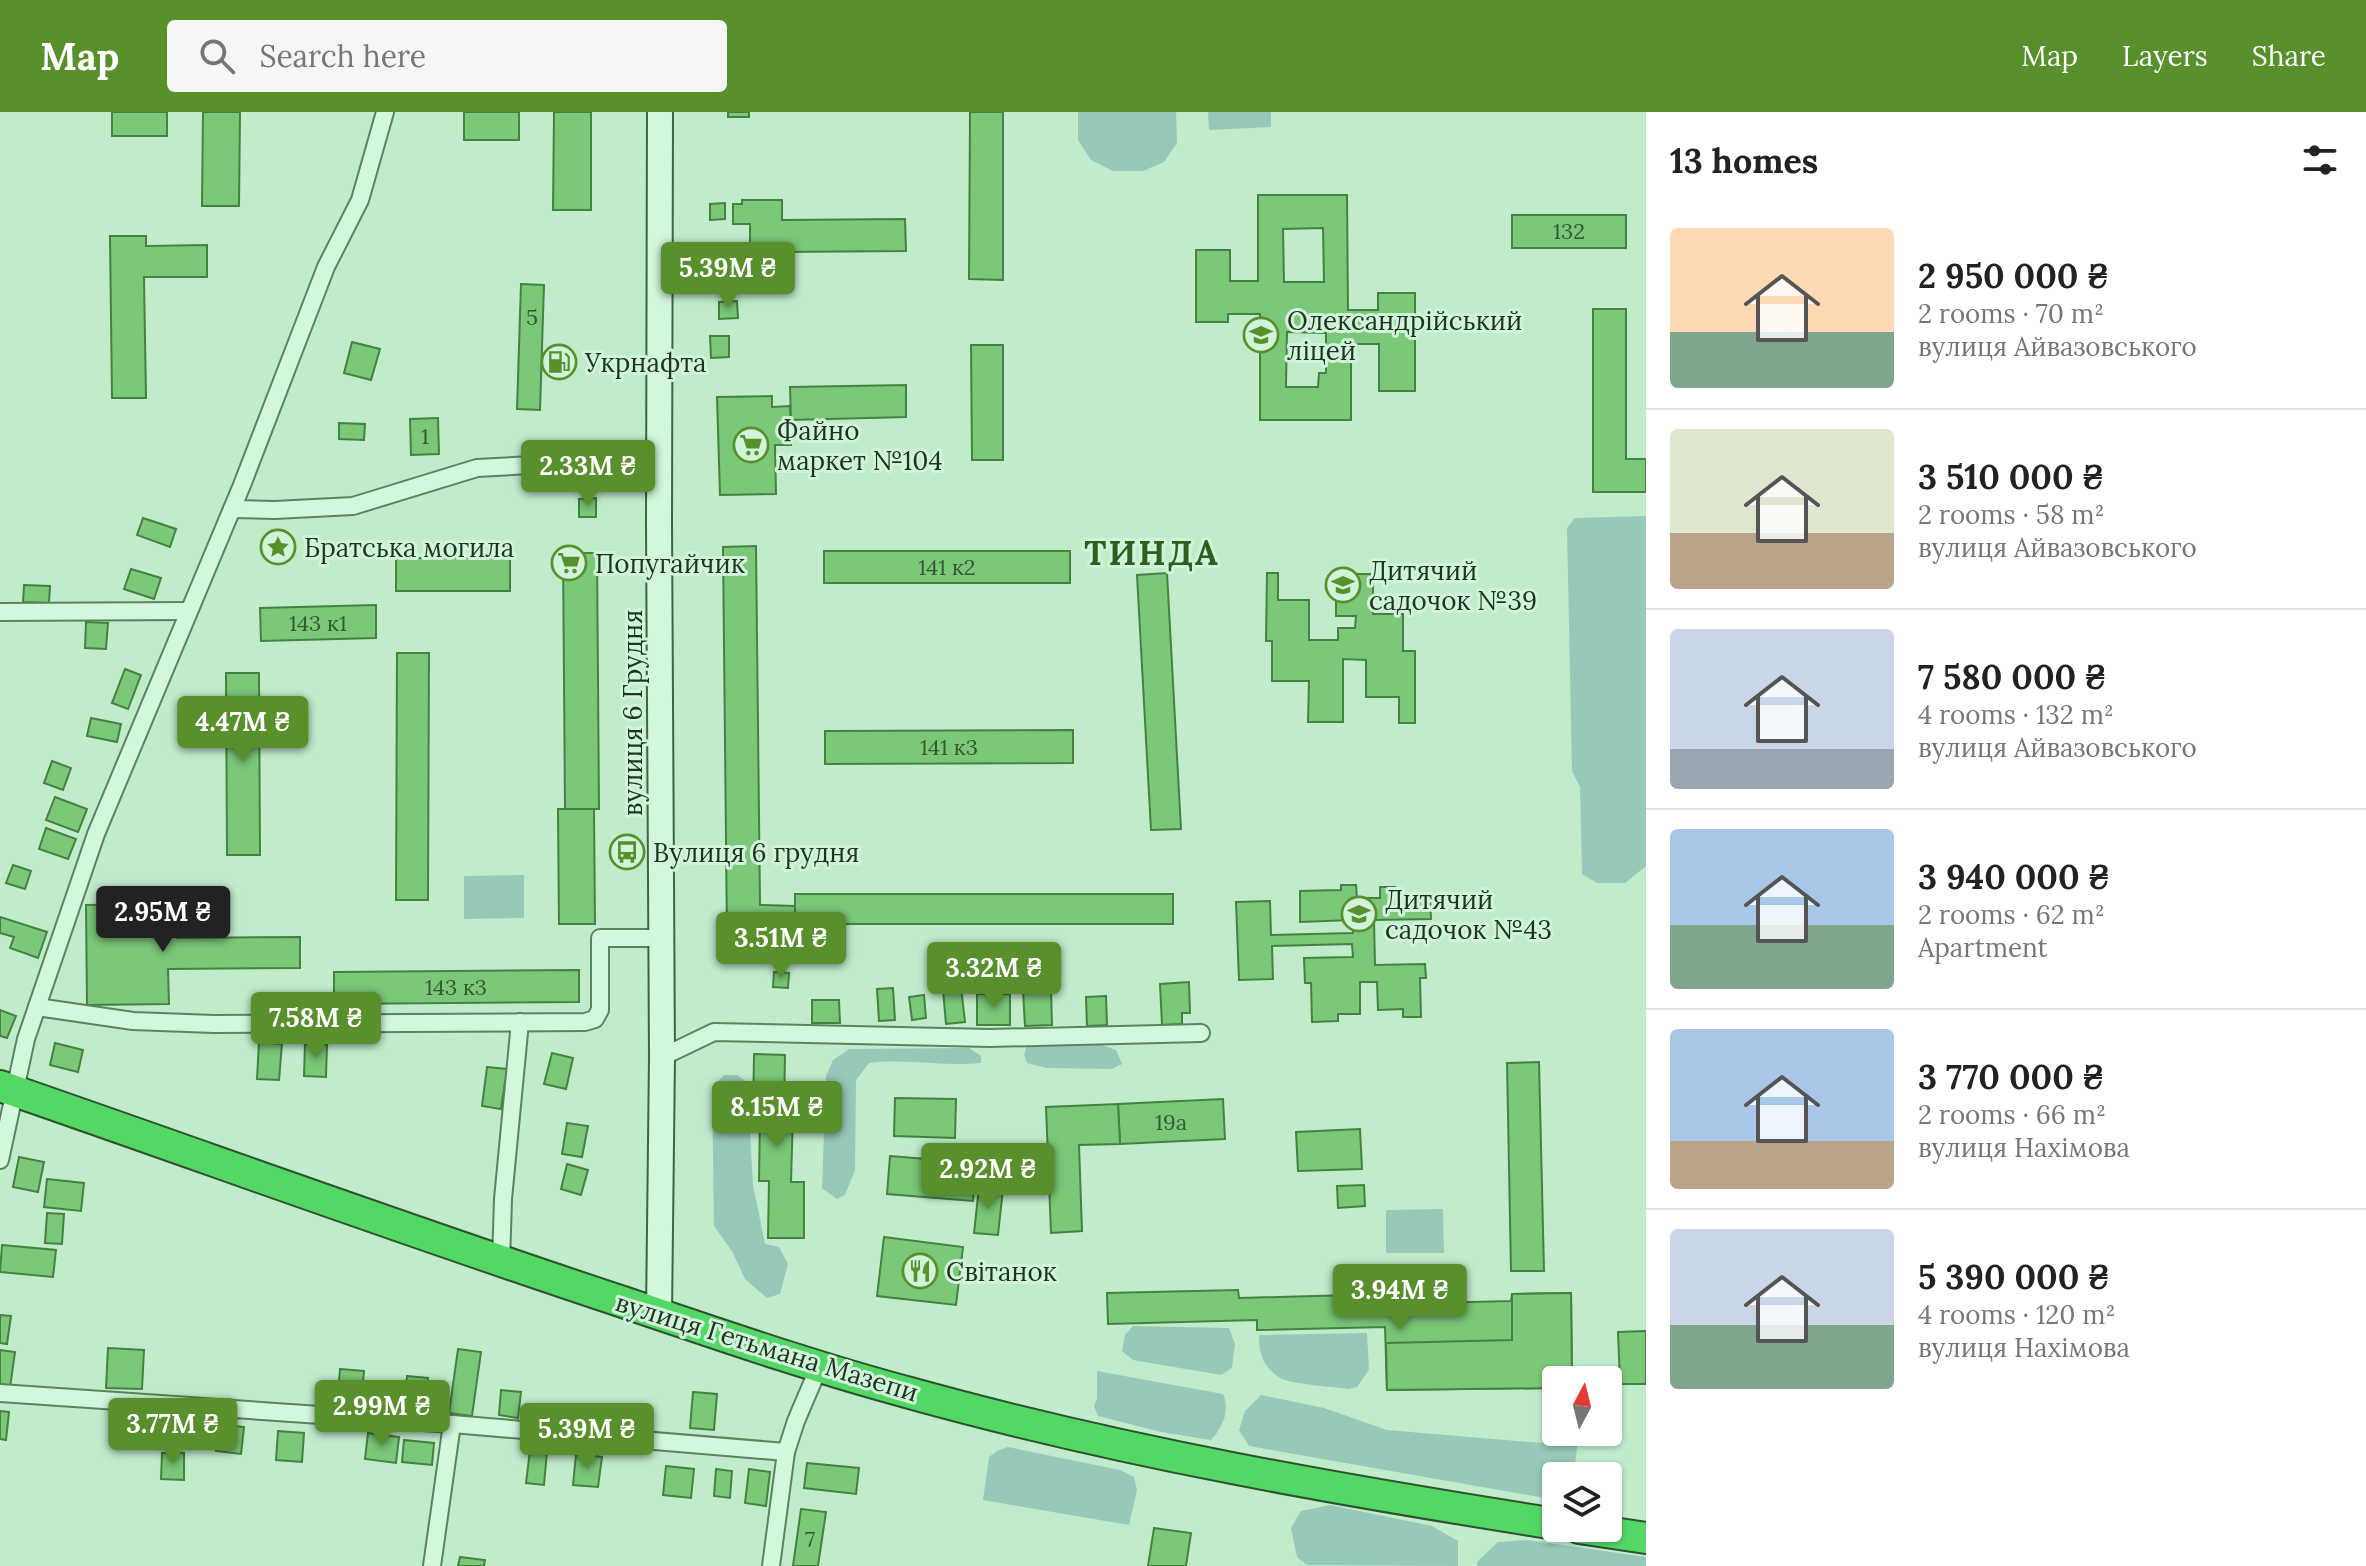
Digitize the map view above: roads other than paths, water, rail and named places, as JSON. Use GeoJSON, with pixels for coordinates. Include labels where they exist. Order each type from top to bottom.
{"type":"FeatureCollection","features":[{"type":"Feature","properties":{"kind":"highway","name":"вулиця Гетьмана Мазепи"},"geometry":{"type":"LineString","coordinates":[[7,1088],[501,1262],[819,1367],[1147,1452],[1542,1522]]}},
{"type":"Feature","properties":{"kind":"highway"},"geometry":{"type":"LineString","coordinates":[[1622,1534],[1646,1538]]}},
{"type":"Feature","properties":{"kind":"street"},"geometry":{"type":"LineString","coordinates":[[0,1160],[7,1088],[96,834],[232,509],[326,267],[360,200],[385,112]]}},
{"type":"Feature","properties":{"kind":"street","name":"вулиця 6 Грудня"},"geometry":{"type":"LineString","coordinates":[[659,1314],[662,1057],[660,112]]}},
{"type":"Feature","properties":{"kind":"street"},"geometry":{"type":"LineString","coordinates":[[232,509],[353,506],[477,468],[660,458]]}},
{"type":"Feature","properties":{"kind":"street"},"geometry":{"type":"LineString","coordinates":[[0,612],[189,611]]}},
{"type":"Feature","properties":{"kind":"street"},"geometry":{"type":"LineString","coordinates":[[37,1007],[133,1021],[214,1024],[585,1022],[595,1019],[600,1010],[600,938],[662,938]]}},
{"type":"Feature","properties":{"kind":"street"},"geometry":{"type":"LineString","coordinates":[[501,1262],[503,1199],[520,1022]]}},
{"type":"Feature","properties":{"kind":"street"},"geometry":{"type":"LineString","coordinates":[[662,1057],[714,1032],[990,1038],[1201,1033]]}},
{"type":"Feature","properties":{"kind":"street"},"geometry":{"type":"LineString","coordinates":[[771,1566],[786,1452],[819,1367]]}},
{"type":"Feature","properties":{"kind":"street"},"geometry":{"type":"LineString","coordinates":[[0,1393],[452,1424],[786,1452]]}},
{"type":"Feature","properties":{"kind":"street"},"geometry":{"type":"LineString","coordinates":[[432,1566],[452,1424]]}},
{"type":"Feature","properties":{"kind":"place","name":"Олександрійський ліцей"},"geometry":{"type":"Point","coordinates":[1261,335]}},
{"type":"Feature","properties":{"kind":"place","name":"Укрнафта"},"geometry":{"type":"Point","coordinates":[559,362]}},
{"type":"Feature","properties":{"kind":"place","name":"Файно маркет №104"},"geometry":{"type":"Point","coordinates":[751,445]}},
{"type":"Feature","properties":{"kind":"place","name":"Братська могила"},"geometry":{"type":"Point","coordinates":[278,547]}},
{"type":"Feature","properties":{"kind":"place","name":"Попугайчик"},"geometry":{"type":"Point","coordinates":[569,563]}},
{"type":"Feature","properties":{"kind":"place","name":"Дитячий садочок №39"},"geometry":{"type":"Point","coordinates":[1343,585]}},
{"type":"Feature","properties":{"kind":"place","name":"Вулиця 6 грудня"},"geometry":{"type":"Point","coordinates":[627,852]}},
{"type":"Feature","properties":{"kind":"place","name":"Дитячий садочок №43"},"geometry":{"type":"Point","coordinates":[1359,914]}},
{"type":"Feature","properties":{"kind":"place","name":"Світанок"},"geometry":{"type":"Point","coordinates":[920,1271]}},
{"type":"Feature","properties":{"kind":"district","name":"ТИНДА"},"geometry":{"type":"Point","coordinates":[1152,552]}}]}
